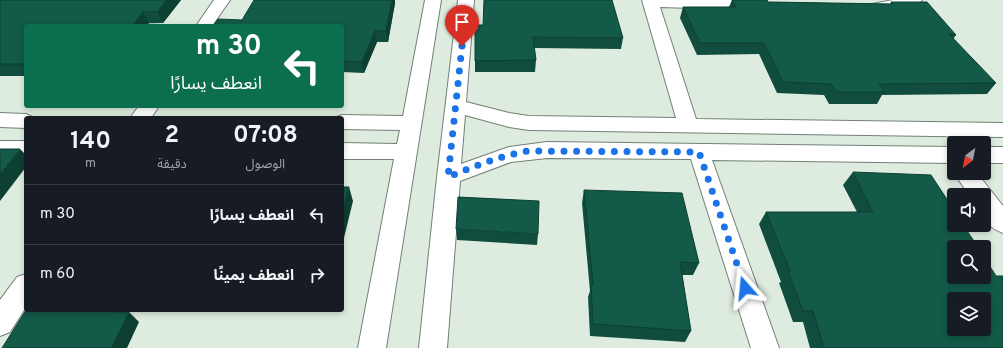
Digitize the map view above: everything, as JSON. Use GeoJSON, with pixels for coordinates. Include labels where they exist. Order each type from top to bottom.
{"type":"FeatureCollection","features":[{"type":"Feature","properties":{"kind":"street"},"geometry":{"type":"LineString","coordinates":[[205,24],[222,0]]}},
{"type":"Feature","properties":{"kind":"street"},"geometry":{"type":"LineString","coordinates":[[372,348],[433,0]]}},
{"type":"Feature","properties":{"kind":"street"},"geometry":{"type":"LineString","coordinates":[[433,348],[448,177],[466,0]]}},
{"type":"Feature","properties":{"kind":"street"},"geometry":{"type":"LineString","coordinates":[[864,7],[889,6],[914,0]]}},
{"type":"Feature","properties":{"kind":"street"},"geometry":{"type":"LineString","coordinates":[[688,126],[650,1],[777,5]]}},
{"type":"Feature","properties":{"kind":"street"},"geometry":{"type":"LineString","coordinates":[[455,106],[509,120],[529,123],[1003,130]]}},
{"type":"Feature","properties":{"kind":"street"},"geometry":{"type":"LineString","coordinates":[[0,120],[24,120]]}},
{"type":"Feature","properties":{"kind":"street"},"geometry":{"type":"LineString","coordinates":[[344,122],[412,123]]}},
{"type":"Feature","properties":{"kind":"street"},"geometry":{"type":"LineString","coordinates":[[0,148],[24,148]]}},
{"type":"Feature","properties":{"kind":"street"},"geometry":{"type":"LineString","coordinates":[[344,151],[406,152]]}},
{"type":"Feature","properties":{"kind":"street"},"geometry":{"type":"LineString","coordinates":[[448,177],[490,160],[528,151],[947,156]]}},
{"type":"Feature","properties":{"kind":"street"},"geometry":{"type":"LineString","coordinates":[[699,152],[765,348]]}},
{"type":"Feature","properties":{"kind":"street"},"geometry":{"type":"LineString","coordinates":[[991,155],[1003,155]]}},
{"type":"Feature","properties":{"kind":"street"},"geometry":{"type":"LineString","coordinates":[[970,180],[977,188]]}},
{"type":"Feature","properties":{"kind":"street"},"geometry":{"type":"LineString","coordinates":[[991,207],[1003,223]]}},
{"type":"Feature","properties":{"kind":"street"},"geometry":{"type":"LineString","coordinates":[[0,323],[24,288]]}},
{"type":"Feature","properties":{"kind":"building"},"geometry":{"type":"Polygon","coordinates":[[[0,0],[167,0],[157,12],[143,12],[134,24],[24,24],[24,64],[0,64],[0,0]]]}},
{"type":"Feature","properties":{"kind":"building"},"geometry":{"type":"Polygon","coordinates":[[[254,0],[392,0],[386,31],[375,31],[362,62],[344,61],[344,24],[214,24],[218,19],[242,20],[254,0]]]}},
{"type":"Feature","properties":{"kind":"building"},"geometry":{"type":"Polygon","coordinates":[[[484,0],[612,0],[623,38],[533,37],[536,60],[475,61],[475,25],[483,25],[484,0]]]}},
{"type":"Feature","properties":{"kind":"building"},"geometry":{"type":"Polygon","coordinates":[[[732,0],[893,4],[891,2],[927,2],[956,35],[949,34],[996,83],[879,84],[885,92],[836,92],[831,84],[783,82],[764,43],[700,43],[683,7],[736,7],[732,0]]]}},
{"type":"Feature","properties":{"kind":"building"},"geometry":{"type":"Polygon","coordinates":[[[0,149],[20,149],[0,174],[0,149]]]}},
{"type":"Feature","properties":{"kind":"building"},"geometry":{"type":"Polygon","coordinates":[[[853,172],[931,175],[947,199],[947,232],[968,232],[973,240],[947,240],[947,284],[991,284],[991,268],[996,276],[1003,276],[1003,348],[824,348],[813,311],[803,311],[788,271],[790,271],[766,212],[873,212],[853,172]]]}},
{"type":"Feature","properties":{"kind":"building"},"geometry":{"type":"Polygon","coordinates":[[[344,187],[349,187],[344,206],[344,187]]]}},
{"type":"Feature","properties":{"kind":"building"},"geometry":{"type":"Polygon","coordinates":[[[584,190],[682,193],[699,263],[680,262],[691,331],[593,324],[591,285],[593,285],[584,190]]]}},
{"type":"Feature","properties":{"kind":"building"},"geometry":{"type":"Polygon","coordinates":[[[458,197],[539,201],[538,234],[456,229],[458,197]]]}},
{"type":"Feature","properties":{"kind":"building"},"geometry":{"type":"Polygon","coordinates":[[[25,312],[129,312],[111,348],[2,348],[25,312]]]}},
{"type":"Feature","properties":{"kind":"route"},"geometry":{"type":"LineString","coordinates":[[462,46],[448,177],[490,160],[528,151],[699,152],[745,288]]}}]}
